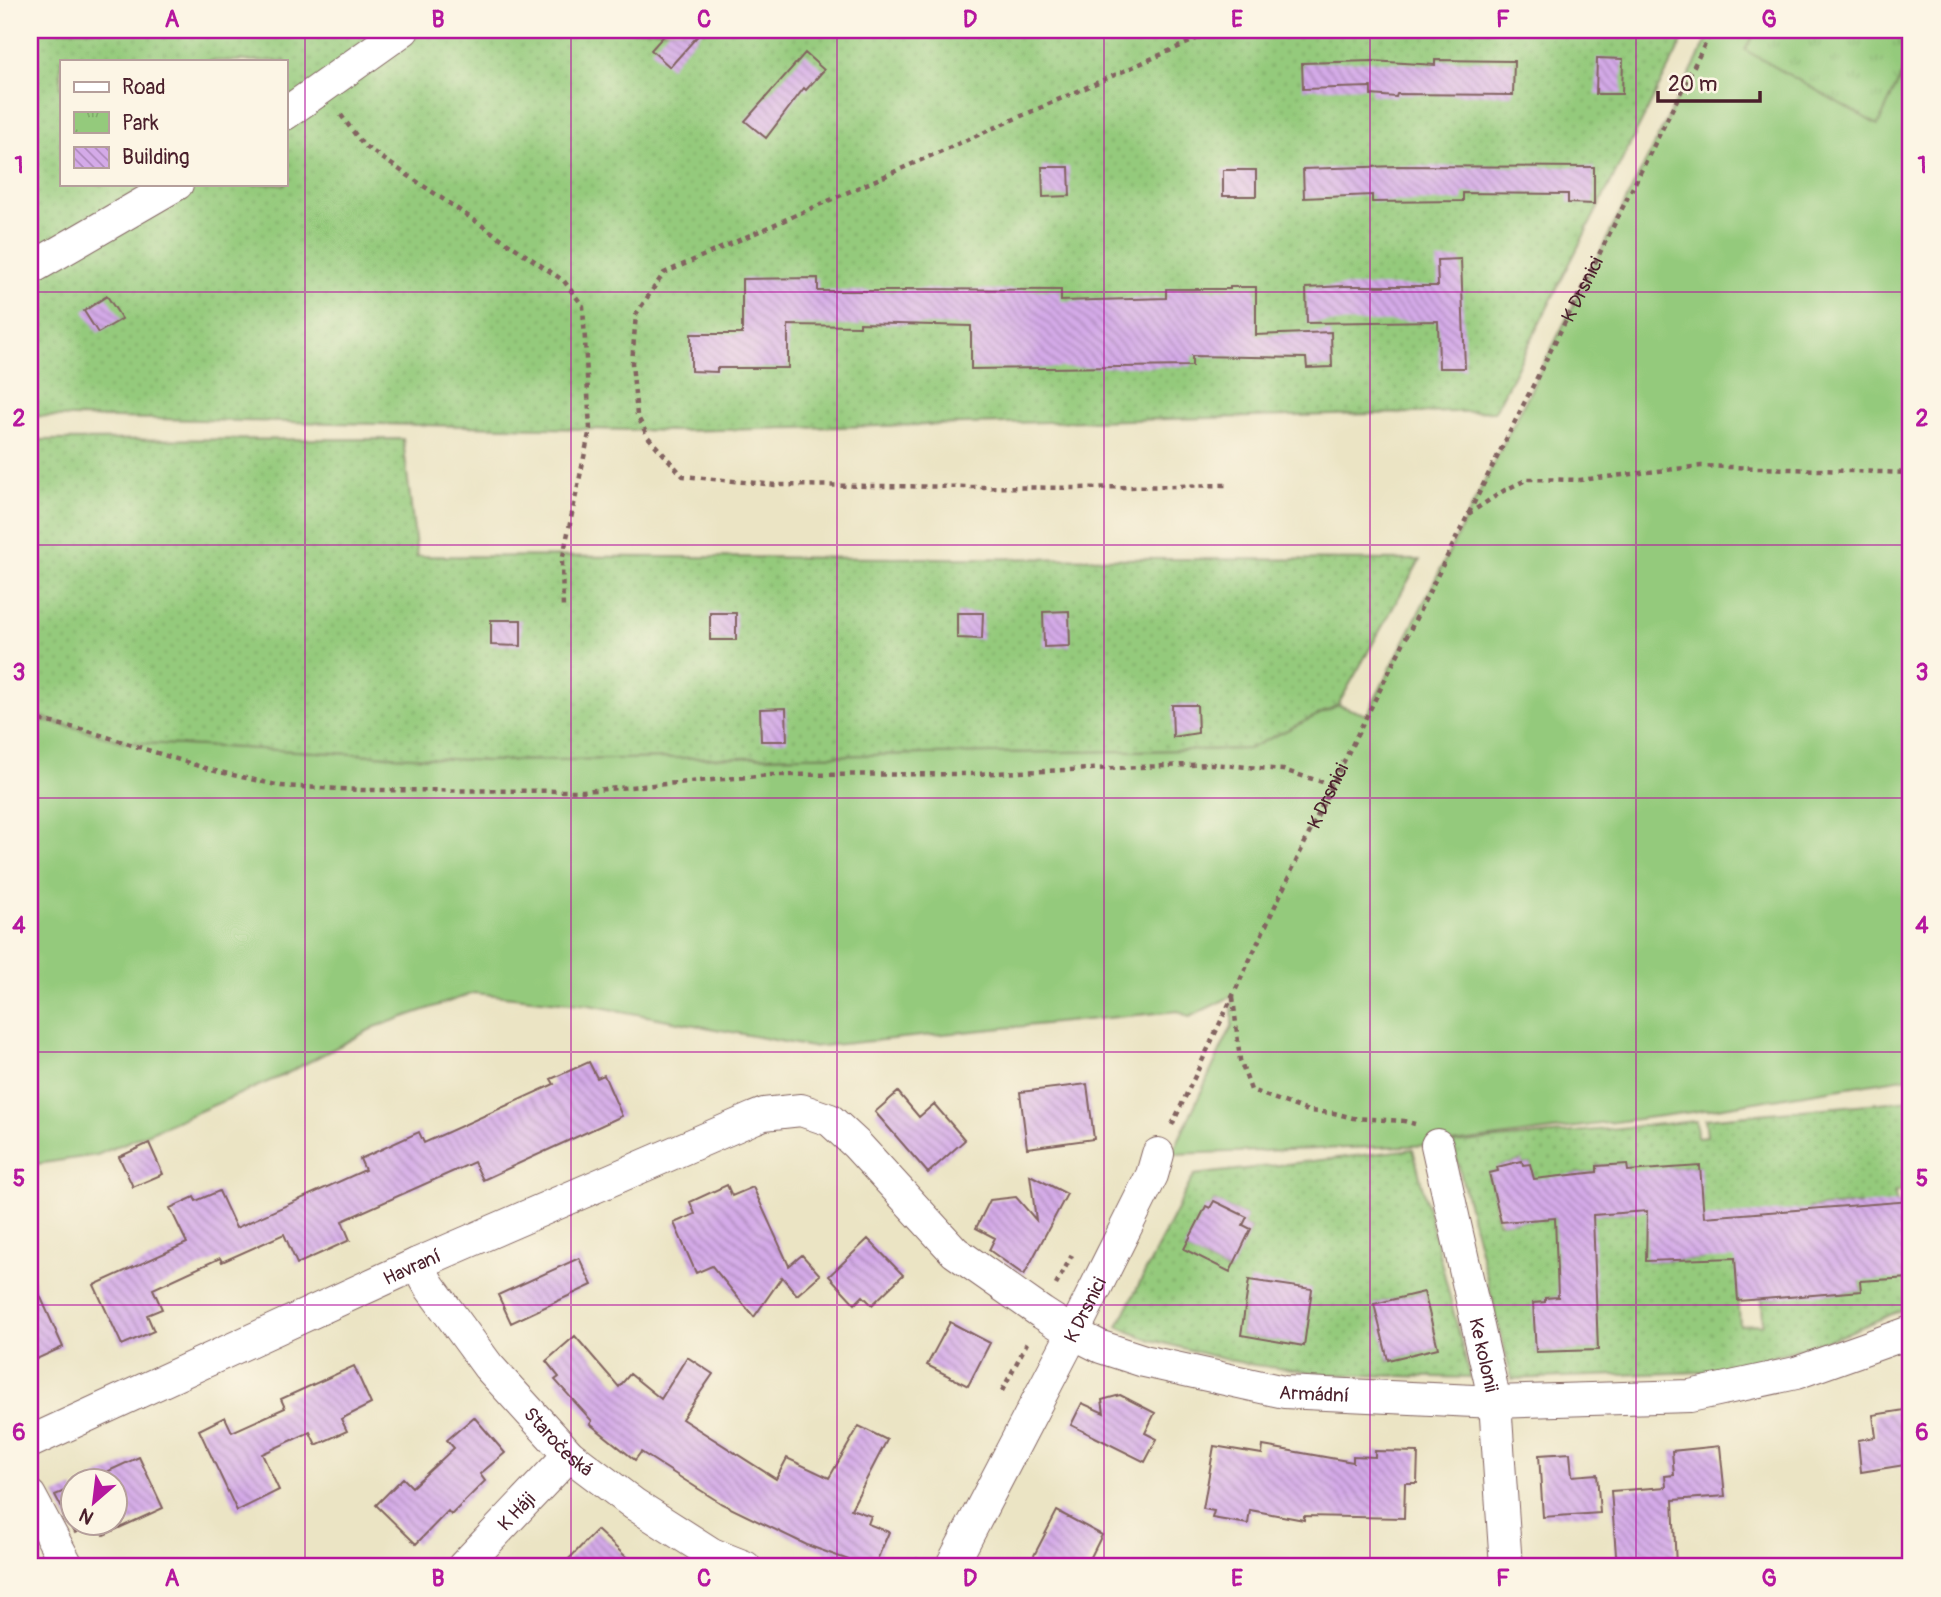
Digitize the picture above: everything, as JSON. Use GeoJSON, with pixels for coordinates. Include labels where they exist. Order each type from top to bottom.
{"type":"FeatureCollection","features":[{"type":"Feature","properties":{"kind":"street"},"geometry":{"type":"LineString","coordinates":[[287,113],[403,30]]}},
{"type":"Feature","properties":{"kind":"street"},"geometry":{"type":"LineString","coordinates":[[30,269],[174,186]]}},
{"type":"Feature","properties":{"kind":"street","name":"Havraní"},"geometry":{"type":"LineString","coordinates":[[30,1442],[417,1264],[764,1114],[801,1110]]}},
{"type":"Feature","properties":{"kind":"street","name":"Armádní"},"geometry":{"type":"LineString","coordinates":[[801,1110],[830,1120],[856,1144],[955,1252],[1073,1333],[1101,1347],[1144,1361],[1284,1392],[1495,1402],[1690,1396],[1796,1373],[1911,1332]]}},
{"type":"Feature","properties":{"kind":"street","name":"Ke kolonii"},"geometry":{"type":"LineString","coordinates":[[1437,1145],[1495,1402],[1506,1567]]}},
{"type":"Feature","properties":{"kind":"street","name":"K Drsnici"},"geometry":{"type":"LineString","coordinates":[[951,1567],[1073,1333],[1152,1175],[1158,1154]]}},
{"type":"Feature","properties":{"kind":"street","name":"Staročeská"},"geometry":{"type":"LineString","coordinates":[[417,1264],[430,1287],[488,1366],[569,1455],[634,1504],[712,1554],[745,1567]]}},
{"type":"Feature","properties":{"kind":"street","name":"K Háji"},"geometry":{"type":"LineString","coordinates":[[463,1567],[569,1455]]}},
{"type":"Feature","properties":{"kind":"street"},"geometry":{"type":"LineString","coordinates":[[30,1496],[68,1567]]}},
{"type":"Feature","properties":{"kind":"path"},"geometry":{"type":"LineString","coordinates":[[1217,30],[664,273],[636,314],[632,363],[637,415],[648,437],[683,476],[775,485],[1079,488],[1226,485]]}},
{"type":"Feature","properties":{"kind":"path","name":"K Drsnici"},"geometry":{"type":"LineString","coordinates":[[1158,1154],[1332,785],[1712,30]]}},
{"type":"Feature","properties":{"kind":"path"},"geometry":{"type":"LineString","coordinates":[[321,89],[363,145],[564,281],[583,306],[590,429],[562,561],[564,611]]}},
{"type":"Feature","properties":{"kind":"path"},"geometry":{"type":"LineString","coordinates":[[1467,514],[1528,479],[1580,480],[1701,466],[1911,473]]}},
{"type":"Feature","properties":{"kind":"path"},"geometry":{"type":"LineString","coordinates":[[30,718],[85,730],[211,770],[293,787],[583,791],[771,775],[920,776],[1212,764],[1283,770],[1332,785]]}},
{"type":"Feature","properties":{"kind":"path"},"geometry":{"type":"LineString","coordinates":[[1233,996],[1240,1060],[1251,1090],[1308,1111],[1420,1125],[1437,1145]]}},
{"type":"Feature","properties":{"kind":"green space"},"geometry":{"type":"Polygon","coordinates":[[[30,30],[1688,30],[1495,411],[676,431],[30,416],[30,30]]]}},
{"type":"Feature","properties":{"kind":"green space"},"geometry":{"type":"Polygon","coordinates":[[[1712,30],[1911,30],[1911,1077],[1692,1112],[1437,1145],[1172,1154],[1232,1026],[1232,996],[1189,1017],[1178,1011],[811,1047],[589,1005],[474,993],[375,1027],[284,1075],[97,1155],[30,1165],[30,718],[124,742],[489,761],[1248,749],[1338,705],[1367,715],[1712,30]]]}},
{"type":"Feature","properties":{"kind":"green space"},"geometry":{"type":"Polygon","coordinates":[[[1757,30],[1911,30],[1911,55],[1878,125],[1745,50],[1757,30]]]}},
{"type":"Feature","properties":{"kind":"green space"},"geometry":{"type":"Polygon","coordinates":[[[403,439],[417,556],[1420,560],[1338,705],[1248,749],[489,761],[124,742],[30,714],[30,440],[403,439]]]}},
{"type":"Feature","properties":{"kind":"green space"},"geometry":{"type":"Polygon","coordinates":[[[1911,1100],[1911,1191],[1895,1192],[1900,1278],[1911,1278],[1911,1306],[1840,1336],[1726,1371],[1512,1379],[1453,1143],[1696,1121],[1697,1137],[1707,1136],[1705,1119],[1911,1100]],[[1521,1161],[1498,1167],[1498,1171],[1489,1173],[1498,1222],[1632,1212],[1627,1164],[1597,1164],[1597,1172],[1571,1175],[1572,1189],[1537,1192],[1530,1164],[1523,1165],[1521,1161]],[[1699,1166],[1670,1168],[1703,1207],[1699,1166]],[[1860,1204],[1810,1208],[1816,1286],[1824,1294],[1861,1291],[1858,1259],[1864,1246],[1860,1204]],[[1647,1241],[1647,1261],[1704,1259],[1647,1241]],[[1736,1266],[1740,1325],[1763,1324],[1762,1299],[1781,1297],[1736,1266]],[[1558,1297],[1545,1298],[1545,1302],[1534,1303],[1536,1352],[1598,1349],[1558,1297]]]}},
{"type":"Feature","properties":{"kind":"green space"},"geometry":{"type":"Polygon","coordinates":[[[1413,1149],[1470,1378],[1323,1374],[1254,1365],[1141,1337],[1118,1326],[1194,1175],[1413,1149]],[[1214,1201],[1210,1208],[1206,1207],[1185,1249],[1229,1272],[1251,1229],[1243,1225],[1246,1217],[1214,1201]],[[1424,1292],[1375,1304],[1388,1360],[1438,1348],[1424,1292]],[[1247,1305],[1241,1335],[1304,1345],[1247,1305]]]}},
{"type":"Feature","properties":{"kind":"building"},"geometry":{"type":"Polygon","coordinates":[[[669,30],[703,30],[670,67],[651,50],[669,30]]]}},
{"type":"Feature","properties":{"kind":"building"},"geometry":{"type":"Polygon","coordinates":[[[805,53],[824,70],[806,90],[804,88],[766,138],[745,121],[805,53]]]}},
{"type":"Feature","properties":{"kind":"building"},"geometry":{"type":"Polygon","coordinates":[[[1597,58],[1623,59],[1622,94],[1596,94],[1597,58]]]}},
{"type":"Feature","properties":{"kind":"building"},"geometry":{"type":"Polygon","coordinates":[[[1435,60],[1514,61],[1513,95],[1397,94],[1396,97],[1371,95],[1371,87],[1303,89],[1302,63],[1372,61],[1435,65],[1435,60]]]}},
{"type":"Feature","properties":{"kind":"building"},"geometry":{"type":"Polygon","coordinates":[[[1397,166],[1594,167],[1594,204],[1568,203],[1568,194],[1463,193],[1463,201],[1372,202],[1372,195],[1304,198],[1303,169],[1397,166]]]}},
{"type":"Feature","properties":{"kind":"building"},"geometry":{"type":"Polygon","coordinates":[[[1042,167],[1069,167],[1070,196],[1043,197],[1042,167]]]}},
{"type":"Feature","properties":{"kind":"building"},"geometry":{"type":"Polygon","coordinates":[[[1223,170],[1256,170],[1256,196],[1223,196],[1223,170]]]}},
{"type":"Feature","properties":{"kind":"building"},"geometry":{"type":"Polygon","coordinates":[[[1461,259],[1465,368],[1439,368],[1438,321],[1307,323],[1306,288],[1438,286],[1437,260],[1461,259]]]}},
{"type":"Feature","properties":{"kind":"building"},"geometry":{"type":"Polygon","coordinates":[[[818,278],[818,291],[1061,290],[1061,301],[1166,298],[1166,289],[1256,287],[1256,335],[1331,332],[1332,367],[1307,368],[1306,358],[1192,356],[1192,366],[971,369],[971,326],[860,323],[860,326],[788,325],[788,368],[717,368],[717,372],[691,371],[691,334],[742,334],[742,279],[818,278]]]}},
{"type":"Feature","properties":{"kind":"building"},"geometry":{"type":"Polygon","coordinates":[[[107,296],[122,319],[98,333],[84,311],[107,296]]]}},
{"type":"Feature","properties":{"kind":"building"},"geometry":{"type":"Polygon","coordinates":[[[1069,611],[1070,646],[1044,647],[1043,612],[1069,611]]]}},
{"type":"Feature","properties":{"kind":"building"},"geometry":{"type":"Polygon","coordinates":[[[710,613],[736,613],[736,640],[710,640],[710,613]]]}},
{"type":"Feature","properties":{"kind":"building"},"geometry":{"type":"Polygon","coordinates":[[[957,613],[983,613],[982,639],[957,638],[957,613]]]}},
{"type":"Feature","properties":{"kind":"building"},"geometry":{"type":"Polygon","coordinates":[[[491,620],[521,620],[521,646],[491,645],[491,620]]]}},
{"type":"Feature","properties":{"kind":"building"},"geometry":{"type":"Polygon","coordinates":[[[1172,705],[1197,705],[1198,733],[1173,737],[1172,705]]]}},
{"type":"Feature","properties":{"kind":"building"},"geometry":{"type":"Polygon","coordinates":[[[786,708],[787,741],[761,741],[760,709],[786,708]]]}},
{"type":"Feature","properties":{"kind":"building"},"geometry":{"type":"Polygon","coordinates":[[[589,1062],[597,1078],[604,1075],[622,1116],[483,1180],[474,1162],[342,1221],[350,1240],[297,1264],[284,1234],[222,1262],[220,1258],[153,1289],[162,1309],[147,1315],[154,1331],[122,1345],[94,1285],[187,1243],[170,1208],[194,1197],[196,1201],[219,1191],[236,1228],[365,1170],[360,1159],[419,1132],[424,1143],[554,1084],[551,1079],[589,1062]]]}},
{"type":"Feature","properties":{"kind":"building"},"geometry":{"type":"Polygon","coordinates":[[[1087,1084],[1094,1139],[1027,1148],[1020,1092],[1087,1084]]]}},
{"type":"Feature","properties":{"kind":"building"},"geometry":{"type":"Polygon","coordinates":[[[898,1092],[919,1117],[934,1104],[965,1140],[928,1173],[875,1112],[898,1092]]]}},
{"type":"Feature","properties":{"kind":"building"},"geometry":{"type":"Polygon","coordinates":[[[149,1143],[163,1174],[133,1187],[119,1157],[149,1143]]]}},
{"type":"Feature","properties":{"kind":"building"},"geometry":{"type":"Polygon","coordinates":[[[1522,1161],[1523,1165],[1530,1164],[1534,1179],[1597,1172],[1597,1166],[1627,1164],[1628,1171],[1700,1166],[1704,1217],[1911,1201],[1911,1278],[1860,1281],[1861,1291],[1738,1301],[1735,1258],[1646,1261],[1647,1211],[1593,1215],[1598,1350],[1536,1352],[1533,1303],[1558,1297],[1555,1218],[1501,1222],[1489,1173],[1498,1171],[1497,1167],[1522,1161]]]}},
{"type":"Feature","properties":{"kind":"building"},"geometry":{"type":"Polygon","coordinates":[[[1030,1175],[1067,1194],[1024,1275],[989,1250],[995,1238],[976,1228],[990,1200],[1016,1197],[1036,1220],[1030,1175]]]}},
{"type":"Feature","properties":{"kind":"building"},"geometry":{"type":"Polygon","coordinates":[[[727,1185],[732,1196],[753,1187],[789,1266],[802,1255],[820,1275],[797,1295],[782,1277],[754,1317],[712,1266],[696,1273],[674,1223],[695,1214],[690,1202],[727,1185]]]}},
{"type":"Feature","properties":{"kind":"building"},"geometry":{"type":"Polygon","coordinates":[[[1214,1201],[1247,1217],[1243,1225],[1251,1229],[1230,1272],[1184,1249],[1206,1206],[1210,1208],[1214,1201]]]}},
{"type":"Feature","properties":{"kind":"building"},"geometry":{"type":"Polygon","coordinates":[[[868,1239],[903,1275],[872,1305],[863,1296],[855,1304],[829,1276],[868,1239]]]}},
{"type":"Feature","properties":{"kind":"building"},"geometry":{"type":"Polygon","coordinates":[[[579,1258],[592,1285],[511,1323],[498,1295],[579,1258]]]}},
{"type":"Feature","properties":{"kind":"building"},"geometry":{"type":"Polygon","coordinates":[[[30,1273],[63,1347],[30,1362],[30,1273]]]}},
{"type":"Feature","properties":{"kind":"building"},"geometry":{"type":"Polygon","coordinates":[[[1249,1280],[1312,1289],[1304,1346],[1241,1335],[1249,1280]]]}},
{"type":"Feature","properties":{"kind":"building"},"geometry":{"type":"Polygon","coordinates":[[[1424,1292],[1438,1348],[1388,1360],[1374,1304],[1424,1292]]]}},
{"type":"Feature","properties":{"kind":"building"},"geometry":{"type":"Polygon","coordinates":[[[950,1322],[990,1343],[968,1386],[927,1365],[950,1322]]]}},
{"type":"Feature","properties":{"kind":"building"},"geometry":{"type":"Polygon","coordinates":[[[575,1336],[619,1387],[630,1374],[661,1399],[687,1357],[713,1374],[682,1419],[776,1479],[787,1458],[829,1478],[859,1426],[887,1440],[851,1509],[871,1516],[868,1524],[889,1532],[874,1567],[807,1545],[722,1504],[641,1452],[635,1460],[590,1424],[592,1421],[555,1380],[559,1377],[546,1361],[575,1336]]]}},
{"type":"Feature","properties":{"kind":"building"},"geometry":{"type":"Polygon","coordinates":[[[354,1366],[371,1404],[341,1419],[347,1431],[316,1445],[310,1432],[262,1454],[279,1490],[237,1511],[199,1430],[225,1417],[232,1432],[285,1408],[281,1399],[354,1366]]]}},
{"type":"Feature","properties":{"kind":"building"},"geometry":{"type":"Polygon","coordinates":[[[1120,1395],[1155,1413],[1145,1433],[1157,1439],[1145,1462],[1071,1425],[1082,1403],[1104,1413],[1102,1400],[1120,1395]]]}},
{"type":"Feature","properties":{"kind":"building"},"geometry":{"type":"Polygon","coordinates":[[[1911,1409],[1911,1464],[1861,1472],[1858,1440],[1876,1437],[1873,1415],[1911,1409]]]}},
{"type":"Feature","properties":{"kind":"building"},"geometry":{"type":"Polygon","coordinates":[[[474,1417],[505,1453],[480,1474],[485,1481],[451,1515],[448,1511],[416,1544],[376,1505],[403,1478],[412,1487],[454,1448],[447,1440],[474,1417]]]}},
{"type":"Feature","properties":{"kind":"building"},"geometry":{"type":"Polygon","coordinates":[[[1214,1446],[1262,1454],[1263,1446],[1353,1462],[1353,1456],[1375,1457],[1375,1451],[1418,1452],[1417,1483],[1405,1483],[1404,1518],[1304,1516],[1304,1520],[1250,1510],[1248,1524],[1212,1518],[1214,1511],[1203,1509],[1214,1446]]]}},
{"type":"Feature","properties":{"kind":"building"},"geometry":{"type":"Polygon","coordinates":[[[1720,1446],[1725,1496],[1673,1500],[1676,1567],[1617,1567],[1611,1491],[1666,1487],[1665,1476],[1674,1475],[1672,1451],[1720,1446]]]}},
{"type":"Feature","properties":{"kind":"building"},"geometry":{"type":"Polygon","coordinates":[[[1570,1453],[1572,1476],[1597,1474],[1600,1513],[1543,1517],[1539,1455],[1570,1453]]]}},
{"type":"Feature","properties":{"kind":"building"},"geometry":{"type":"Polygon","coordinates":[[[139,1457],[163,1508],[130,1523],[130,1468],[115,1468],[139,1457]]]}},
{"type":"Feature","properties":{"kind":"building"},"geometry":{"type":"Polygon","coordinates":[[[1057,1511],[1102,1535],[1086,1567],[1028,1567],[1057,1511]]]}},
{"type":"Feature","properties":{"kind":"building"},"geometry":{"type":"Polygon","coordinates":[[[597,1530],[637,1567],[561,1567],[597,1530]]]}}]}
